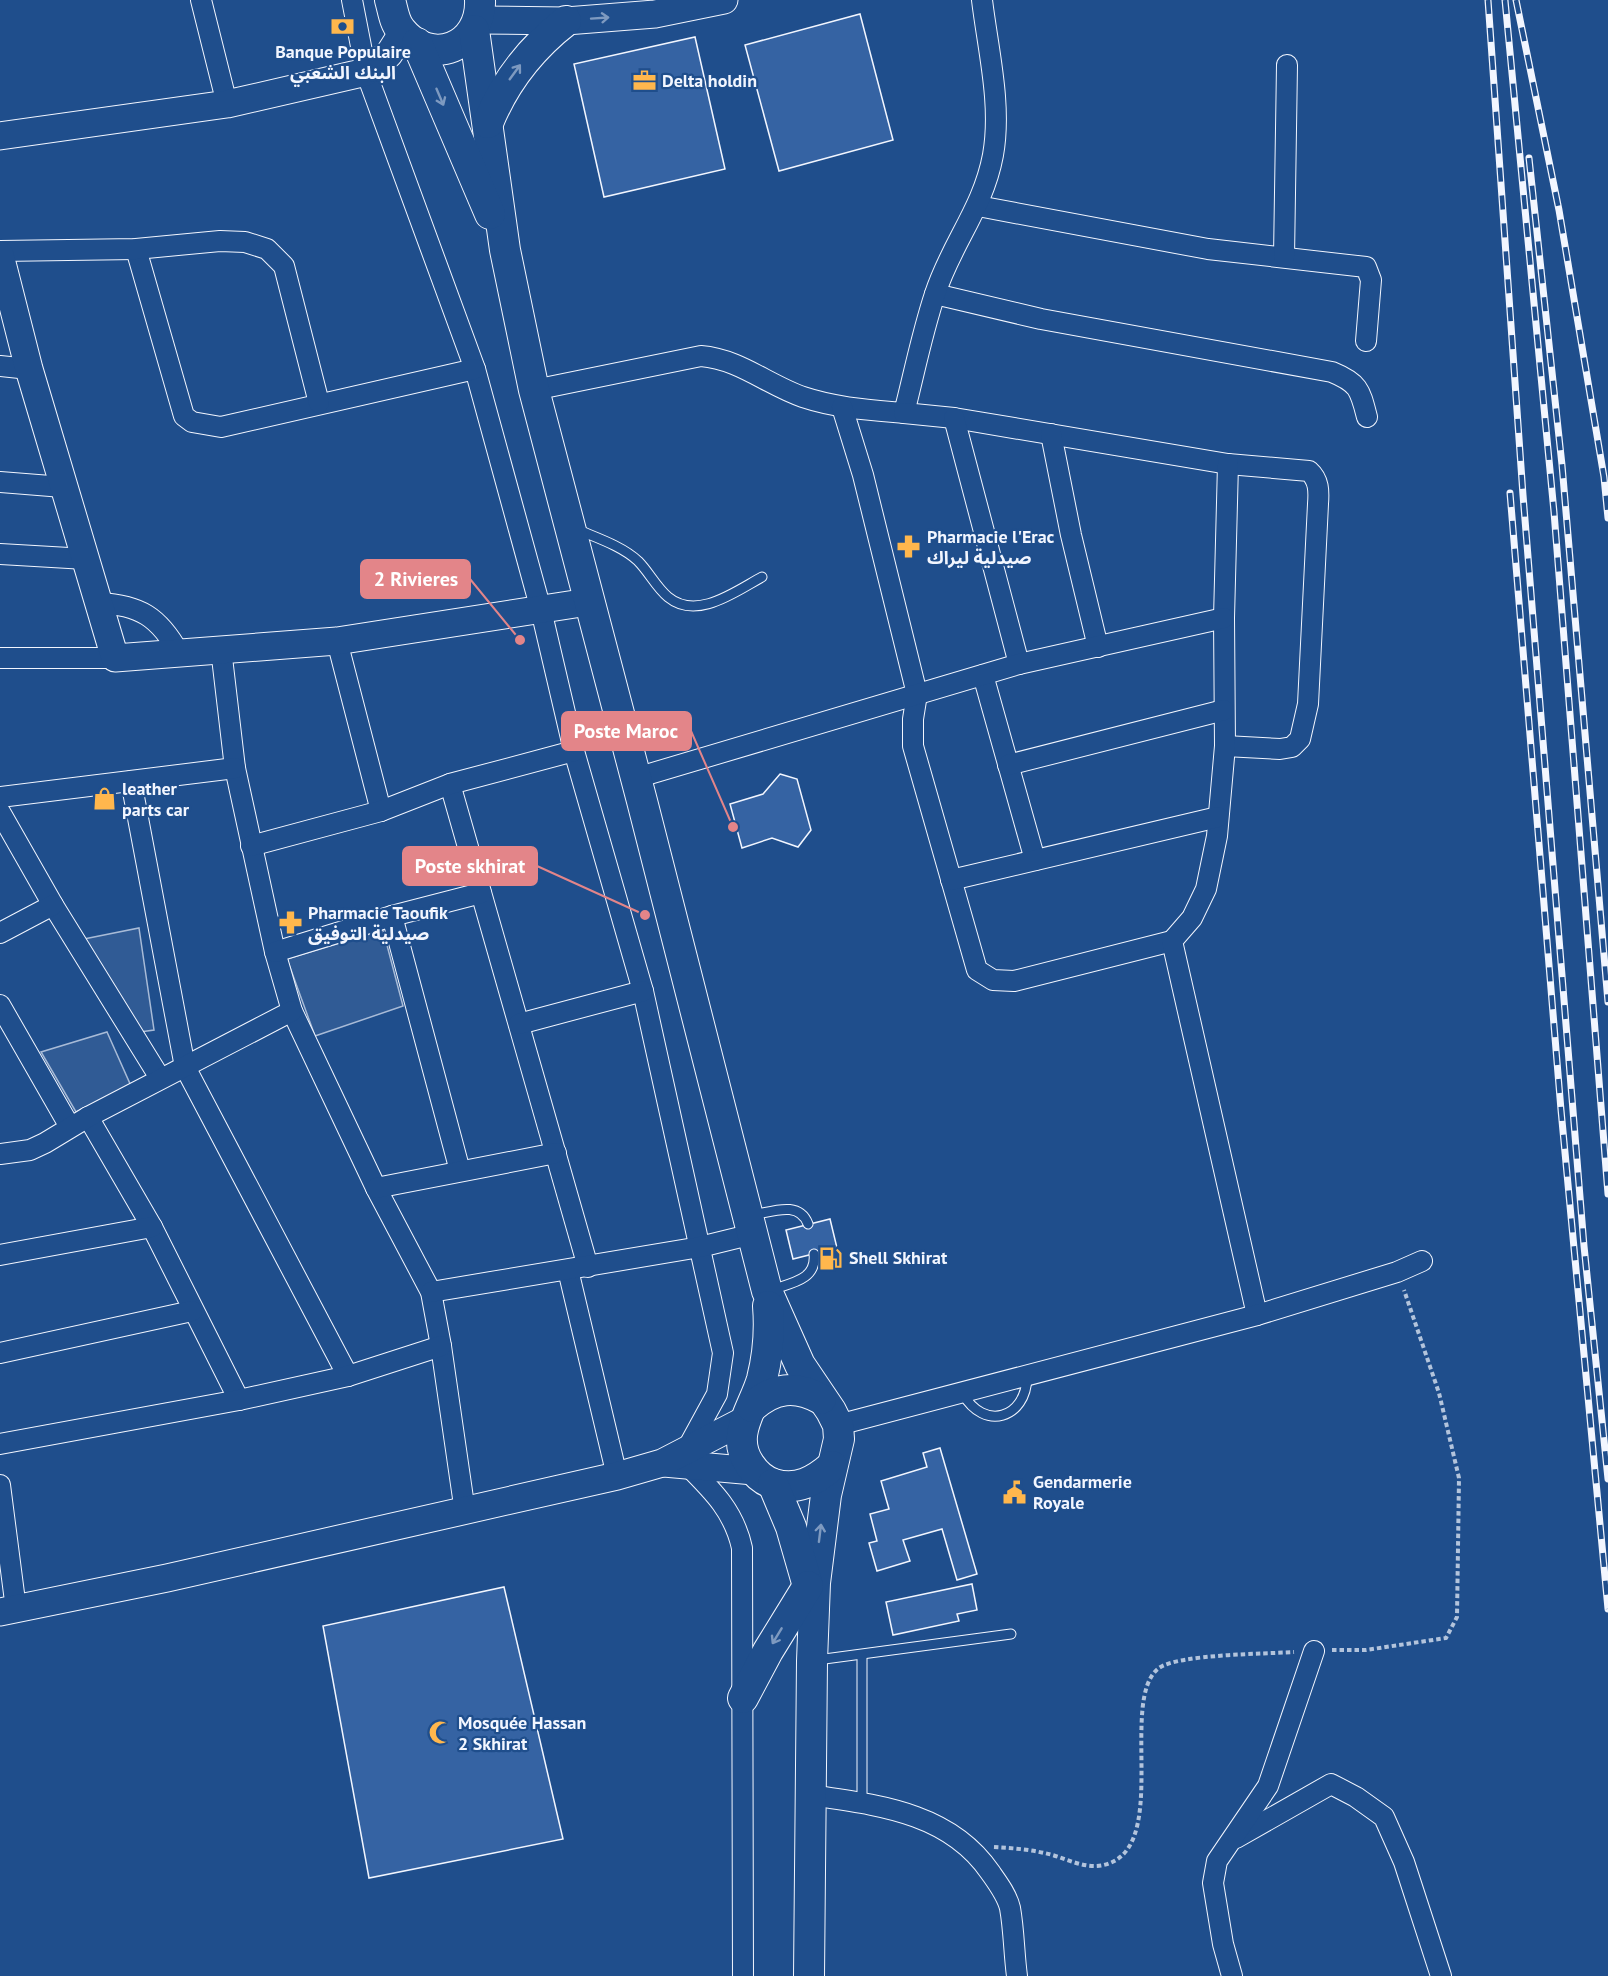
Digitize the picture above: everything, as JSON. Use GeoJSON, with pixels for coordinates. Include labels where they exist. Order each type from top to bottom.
{"type":"FeatureCollection","features":[{"type":"Feature","properties":{"kind":"main road"},"geometry":{"type":"LineString","coordinates":[[390,0],[395,18],[410,38],[505,250]]}},
{"type":"Feature","properties":{"kind":"main road"},"geometry":{"type":"LineString","coordinates":[[410,38],[427,48],[448,49],[467,39],[478,17]]}},
{"type":"Feature","properties":{"kind":"main road"},"geometry":{"type":"LineString","coordinates":[[478,17],[488,123],[505,250],[534,390],[588,602],[636,778],[767,1291],[782,1329],[837,1425],[839,1439],[832,1466],[811,1599],[809,1976]]}},
{"type":"Feature","properties":{"kind":"main road"},"geometry":{"type":"LineString","coordinates":[[488,123],[498,99],[516,70],[545,37],[566,21]]}},
{"type":"Feature","properties":{"kind":"main road"},"geometry":{"type":"LineString","coordinates":[[767,1291],[768,1350],[762,1379],[748,1413],[742,1447],[791,1527],[811,1599]]}},
{"type":"Feature","properties":{"kind":"main road"},"geometry":{"type":"LineString","coordinates":[[748,1413],[763,1397],[777,1390],[793,1389],[808,1392],[821,1399]]}},
{"type":"Feature","properties":{"kind":"main road"},"geometry":{"type":"LineString","coordinates":[[763,1478],[789,1487],[805,1485],[832,1466]]}},
{"type":"Feature","properties":{"kind":"main road"},"geometry":{"type":"LineString","coordinates":[[743,1698],[768,1651],[811,1599]]}},
{"type":"Feature","properties":{"kind":"street"},"geometry":{"type":"LineString","coordinates":[[201,0],[227,104]]}},
{"type":"Feature","properties":{"kind":"street"},"geometry":{"type":"LineString","coordinates":[[352,0],[366,72],[475,369],[541,610],[574,751],[643,991],[722,1340],[723,1367],[711,1408],[678,1459]]}},
{"type":"Feature","properties":{"kind":"street"},"geometry":{"type":"LineString","coordinates":[[478,17],[566,21],[656,14],[724,0]]}},
{"type":"Feature","properties":{"kind":"street"},"geometry":{"type":"LineString","coordinates":[[904,413],[935,294],[947,263],[978,206],[993,153],[995,108],[982,0]]}},
{"type":"Feature","properties":{"kind":"street"},"geometry":{"type":"LineString","coordinates":[[0,136],[227,104],[366,72],[410,38]]}},
{"type":"Feature","properties":{"kind":"street"},"geometry":{"type":"LineString","coordinates":[[1284,257],[1287,65]]}},
{"type":"Feature","properties":{"kind":"street"},"geometry":{"type":"LineString","coordinates":[[978,206],[1208,249],[1366,267],[1371,280],[1366,341]]}},
{"type":"Feature","properties":{"kind":"street"},"geometry":{"type":"LineString","coordinates":[[115,658],[29,369],[0,253],[135,249],[220,241],[245,242],[267,249],[284,266],[319,403]]}},
{"type":"Feature","properties":{"kind":"street"},"geometry":{"type":"LineString","coordinates":[[135,249],[184,416],[192,422],[221,427],[475,369]]}},
{"type":"Feature","properties":{"kind":"street"},"geometry":{"type":"LineString","coordinates":[[935,294],[1041,319],[1332,372],[1345,377],[1359,389],[1367,417]]}},
{"type":"Feature","properties":{"kind":"street"},"geometry":{"type":"LineString","coordinates":[[534,390],[701,356],[729,361],[804,397],[842,407],[954,418],[1228,464],[1309,471],[1319,486],[1308,704],[1300,739],[1293,747],[1280,749],[1225,746]]}},
{"type":"Feature","properties":{"kind":"street"},"geometry":{"type":"LineString","coordinates":[[0,366],[29,369]]}},
{"type":"Feature","properties":{"kind":"street"},"geometry":{"type":"LineString","coordinates":[[842,407],[863,475],[917,694],[913,719],[913,746],[977,970],[993,980],[1014,981],[1172,941],[1192,918],[1206,889],[1218,817],[1225,746],[1224,618],[1228,464]]}},
{"type":"Feature","properties":{"kind":"street"},"geometry":{"type":"LineString","coordinates":[[954,418],[1019,664]]}},
{"type":"Feature","properties":{"kind":"street"},"geometry":{"type":"LineString","coordinates":[[1051,434],[1071,535],[1098,646]]}},
{"type":"Feature","properties":{"kind":"street"},"geometry":{"type":"LineString","coordinates":[[0,482],[63,486]]}},
{"type":"Feature","properties":{"kind":"street"},"geometry":{"type":"LineString","coordinates":[[0,554],[86,559]]}},
{"type":"Feature","properties":{"kind":"street"},"geometry":{"type":"LineString","coordinates":[[0,658],[115,658],[337,641],[588,602]]}},
{"type":"Feature","properties":{"kind":"street"},"geometry":{"type":"LineString","coordinates":[[99,603],[119,604],[151,617],[167,632],[179,653]]}},
{"type":"Feature","properties":{"kind":"street"},"geometry":{"type":"LineString","coordinates":[[636,778],[1019,664],[1224,618]]}},
{"type":"Feature","properties":{"kind":"street"},"geometry":{"type":"LineString","coordinates":[[337,641],[381,810]]}},
{"type":"Feature","properties":{"kind":"street"},"geometry":{"type":"LineString","coordinates":[[221,650],[235,768],[251,846],[292,1011],[376,1188],[431,1292],[465,1512]]}},
{"type":"Feature","properties":{"kind":"street"},"geometry":{"type":"LineString","coordinates":[[983,675],[1035,860]]}},
{"type":"Feature","properties":{"kind":"street"},"geometry":{"type":"LineString","coordinates":[[1008,765],[1224,710]]}},
{"type":"Feature","properties":{"kind":"street"},"geometry":{"type":"LineString","coordinates":[[251,846],[381,810],[450,784],[574,751]]}},
{"type":"Feature","properties":{"kind":"street"},"geometry":{"type":"LineString","coordinates":[[0,797],[235,768]]}},
{"type":"Feature","properties":{"kind":"street"},"geometry":{"type":"LineString","coordinates":[[131,781],[185,1067],[348,1376]]}},
{"type":"Feature","properties":{"kind":"street"},"geometry":{"type":"LineString","coordinates":[[450,784],[588,1267]]}},
{"type":"Feature","properties":{"kind":"street"},"geometry":{"type":"LineString","coordinates":[[0,812],[52,905],[160,1078]]}},
{"type":"Feature","properties":{"kind":"street"},"geometry":{"type":"LineString","coordinates":[[951,880],[1218,817]]}},
{"type":"Feature","properties":{"kind":"street"},"geometry":{"type":"LineString","coordinates":[[276,952],[392,916],[481,893]]}},
{"type":"Feature","properties":{"kind":"street"},"geometry":{"type":"LineString","coordinates":[[0,933],[52,905]]}},
{"type":"Feature","properties":{"kind":"street"},"geometry":{"type":"LineString","coordinates":[[392,916],[460,1171]]}},
{"type":"Feature","properties":{"kind":"street"},"geometry":{"type":"LineString","coordinates":[[1172,941],[1257,1315]]}},
{"type":"Feature","properties":{"kind":"street"},"geometry":{"type":"LineString","coordinates":[[519,1024],[643,991]]}},
{"type":"Feature","properties":{"kind":"street"},"geometry":{"type":"LineString","coordinates":[[0,1005],[6,1026],[70,1127]]}},
{"type":"Feature","properties":{"kind":"street"},"geometry":{"type":"LineString","coordinates":[[0,1154],[30,1150],[160,1078],[292,1011]]}},
{"type":"Feature","properties":{"kind":"street"},"geometry":{"type":"LineString","coordinates":[[88,1117],[152,1227],[192,1311],[239,1400]]}},
{"type":"Feature","properties":{"kind":"street"},"geometry":{"type":"LineString","coordinates":[[376,1188],[556,1153]]}},
{"type":"Feature","properties":{"kind":"street"},"geometry":{"type":"LineString","coordinates":[[431,1292],[700,1247],[750,1225]]}},
{"type":"Feature","properties":{"kind":"street"},"geometry":{"type":"LineString","coordinates":[[0,1255],[152,1227]]}},
{"type":"Feature","properties":{"kind":"street"},"geometry":{"type":"LineString","coordinates":[[837,1425],[963,1394],[1257,1315],[1397,1272],[1422,1261]]}},
{"type":"Feature","properties":{"kind":"street"},"geometry":{"type":"LineString","coordinates":[[568,1270],[617,1476]]}},
{"type":"Feature","properties":{"kind":"street"},"geometry":{"type":"LineString","coordinates":[[0,1353],[192,1311]]}},
{"type":"Feature","properties":{"kind":"street"},"geometry":{"type":"LineString","coordinates":[[0,1444],[239,1400],[348,1376],[441,1346]]}},
{"type":"Feature","properties":{"kind":"street"},"geometry":{"type":"LineString","coordinates":[[0,1485],[8,1611],[465,1512],[617,1476],[678,1459],[748,1413]]}},
{"type":"Feature","properties":{"kind":"street"},"geometry":{"type":"LineString","coordinates":[[678,1459],[763,1478]]}},
{"type":"Feature","properties":{"kind":"street"},"geometry":{"type":"LineString","coordinates":[[678,1459],[723,1502],[738,1532],[742,1556],[743,1976]]}},
{"type":"Feature","properties":{"kind":"street"},"geometry":{"type":"LineString","coordinates":[[1232,1976],[1223,1944],[1213,1883],[1217,1861],[1268,1786],[1314,1651]]}},
{"type":"Feature","properties":{"kind":"street"},"geometry":{"type":"LineString","coordinates":[[1228,1842],[1330,1784],[1356,1797],[1384,1817],[1404,1863],[1441,1976]]}},
{"type":"Feature","properties":{"kind":"street"},"geometry":{"type":"LineString","coordinates":[[811,1795],[906,1812],[928,1821],[966,1845],[983,1862],[1009,1906],[1017,1976]]}},
{"type":"Feature","properties":{"kind":"lane"},"geometry":{"type":"LineString","coordinates":[[569,526],[626,552],[638,561],[668,597],[684,605],[708,604],[762,577]]}},
{"type":"Feature","properties":{"kind":"lane"},"geometry":{"type":"LineString","coordinates":[[750,1225],[790,1209],[802,1213],[808,1224]]}},
{"type":"Feature","properties":{"kind":"lane"},"geometry":{"type":"LineString","coordinates":[[767,1291],[805,1278],[813,1268],[814,1254]]}},
{"type":"Feature","properties":{"kind":"lane"},"geometry":{"type":"LineString","coordinates":[[963,1394],[970,1406],[981,1414],[1002,1415],[1020,1404],[1026,1391],[1027,1377]]}},
{"type":"Feature","properties":{"kind":"lane"},"geometry":{"type":"LineString","coordinates":[[812,1661],[1011,1634]]}},
{"type":"Feature","properties":{"kind":"lane"},"geometry":{"type":"LineString","coordinates":[[862,1655],[862,1803]]}},
{"type":"Feature","properties":{"kind":"path"},"geometry":{"type":"LineString","coordinates":[[966,1845],[1042,1852],[1088,1866],[1113,1861],[1126,1850],[1134,1835],[1141,1787],[1144,1694],[1152,1675],[1159,1668],[1178,1661],[1314,1651],[1366,1650],[1446,1638],[1457,1617],[1459,1478],[1439,1393],[1397,1272]]}},
{"type":"Feature","properties":{"kind":"shaded area"},"geometry":{"type":"Polygon","coordinates":[[[139,928],[154,1030],[140,1032],[74,941],[139,928]]]}},
{"type":"Feature","properties":{"kind":"shaded area"},"geometry":{"type":"Polygon","coordinates":[[[383,930],[403,1006],[315,1036],[287,959],[383,930]]]}},
{"type":"Feature","properties":{"kind":"shaded area"},"geometry":{"type":"Polygon","coordinates":[[[107,1032],[131,1086],[76,1112],[41,1052],[107,1032]]]}},
{"type":"Feature","properties":{"kind":"building"},"geometry":{"type":"Polygon","coordinates":[[[860,14],[893,140],[779,171],[745,45],[860,14]]]}},
{"type":"Feature","properties":{"kind":"building"},"geometry":{"type":"Polygon","coordinates":[[[695,37],[725,169],[604,197],[574,64],[695,37]]]}},
{"type":"Feature","properties":{"kind":"building"},"geometry":{"type":"Polygon","coordinates":[[[780,774],[797,779],[811,830],[798,847],[772,838],[742,848],[730,804],[763,794],[780,774]]]}},
{"type":"Feature","properties":{"kind":"building"},"geometry":{"type":"Polygon","coordinates":[[[830,1219],[837,1248],[793,1259],[786,1230],[830,1219]]]}},
{"type":"Feature","properties":{"kind":"building"},"geometry":{"type":"Polygon","coordinates":[[[940,1448],[977,1574],[957,1580],[942,1529],[903,1540],[910,1561],[877,1571],[869,1543],[877,1541],[870,1514],[889,1509],[881,1481],[927,1467],[923,1453],[940,1448]]]}},
{"type":"Feature","properties":{"kind":"building"},"geometry":{"type":"Polygon","coordinates":[[[972,1584],[977,1610],[957,1614],[959,1621],[893,1635],[886,1602],[972,1584]]]}},
{"type":"Feature","properties":{"kind":"building","name":"Mosquée Hassan 2 Skhirat"},"geometry":{"type":"Polygon","coordinates":[[[504,1587],[563,1839],[369,1878],[323,1626],[504,1587]]]}},
{"type":"Feature","properties":{"kind":"railway"},"geometry":{"type":"LineString","coordinates":[[1488,0],[1523,495],[1584,1246],[1608,1479]]}},
{"type":"Feature","properties":{"kind":"railway"},"geometry":{"type":"LineString","coordinates":[[1505,0],[1554,512],[1608,1194]]}},
{"type":"Feature","properties":{"kind":"railway"},"geometry":{"type":"LineString","coordinates":[[1516,0],[1559,210],[1604,477],[1608,518]]}},
{"type":"Feature","properties":{"kind":"railway"},"geometry":{"type":"LineString","coordinates":[[1529,158],[1562,465],[1608,1002]]}},
{"type":"Feature","properties":{"kind":"railway"},"geometry":{"type":"LineString","coordinates":[[1510,493],[1561,1110],[1608,1609]]}},
{"type":"Feature","properties":{"kind":"place","name":"Banque Populaire البنك الشعبي"},"geometry":{"type":"Point","coordinates":[343,26]}},
{"type":"Feature","properties":{"kind":"place","name":"Delta holdin"},"geometry":{"type":"Point","coordinates":[644,81]}},
{"type":"Feature","properties":{"kind":"place","name":"Pharmacie l'Erac صيدلية ليراك"},"geometry":{"type":"Point","coordinates":[909,547]}},
{"type":"Feature","properties":{"kind":"place","name":"2 Rivieres"},"geometry":{"type":"Point","coordinates":[520,640]}},
{"type":"Feature","properties":{"kind":"place","name":"leather parts car"},"geometry":{"type":"Point","coordinates":[104,799]}},
{"type":"Feature","properties":{"kind":"place","name":"Poste Maroc"},"geometry":{"type":"Point","coordinates":[733,827]}},
{"type":"Feature","properties":{"kind":"place","name":"Poste skhirat"},"geometry":{"type":"Point","coordinates":[645,915]}},
{"type":"Feature","properties":{"kind":"place","name":"Pharmacie Taoufik صيدلية التوفيق"},"geometry":{"type":"Point","coordinates":[290,923]}},
{"type":"Feature","properties":{"kind":"place","name":"Shell Skhirat"},"geometry":{"type":"Point","coordinates":[831,1258]}},
{"type":"Feature","properties":{"kind":"place","name":"Gendarmerie Royale"},"geometry":{"type":"Point","coordinates":[1015,1492]}},
{"type":"Feature","properties":{"kind":"place","name":"Mosquée Hassan 2 Skhirat"},"geometry":{"type":"Point","coordinates":[440,1733]}}]}
